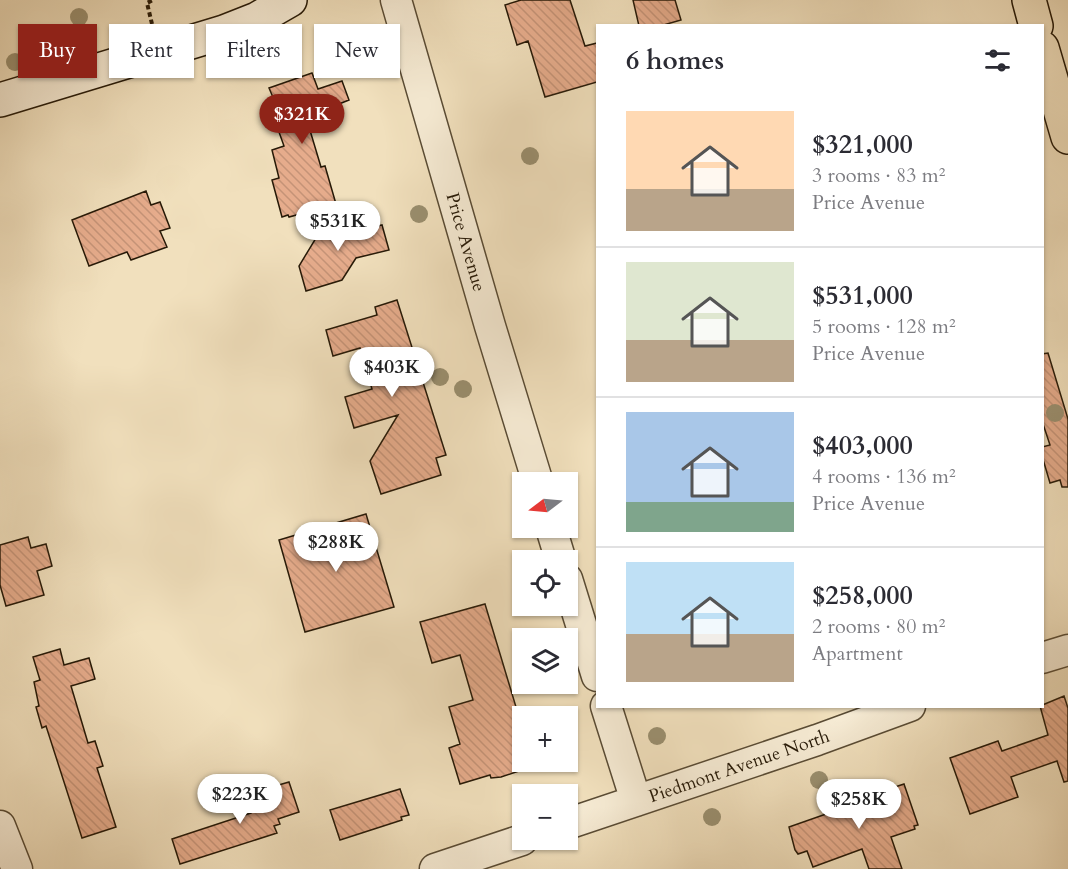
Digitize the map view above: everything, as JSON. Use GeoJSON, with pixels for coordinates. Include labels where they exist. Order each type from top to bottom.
{"type":"FeatureCollection","features":[{"type":"Feature","properties":{"kind":"main road"},"geometry":{"type":"LineString","coordinates":[[0,100],[224,32],[257,19],[290,0]]}},
{"type":"Feature","properties":{"kind":"main road"},"geometry":{"type":"LineString","coordinates":[[1029,0],[1035,24]]}},
{"type":"Feature","properties":{"kind":"main road"},"geometry":{"type":"LineString","coordinates":[[1044,55],[1068,137]]}},
{"type":"Feature","properties":{"kind":"street","name":"Price Avenue"},"geometry":{"type":"LineString","coordinates":[[396,0],[535,472]]}},
{"type":"Feature","properties":{"kind":"street"},"geometry":{"type":"LineString","coordinates":[[578,615],[596,673]]}},
{"type":"Feature","properties":{"kind":"street"},"geometry":{"type":"LineString","coordinates":[[1044,657],[1068,650]]}},
{"type":"Feature","properties":{"kind":"street"},"geometry":{"type":"LineString","coordinates":[[607,708],[636,801]]}},
{"type":"Feature","properties":{"kind":"street","name":"Piedmont Avenue North"},"geometry":{"type":"LineString","coordinates":[[578,820],[904,708]]}},
{"type":"Feature","properties":{"kind":"street"},"geometry":{"type":"LineString","coordinates":[[0,825],[17,869]]}},
{"type":"Feature","properties":{"kind":"street"},"geometry":{"type":"LineString","coordinates":[[435,869],[512,843]]}},
{"type":"Feature","properties":{"kind":"path"},"geometry":{"type":"LineString","coordinates":[[152,24],[147,3],[153,0]]}},
{"type":"Feature","properties":{"kind":"building"},"geometry":{"type":"Polygon","coordinates":[[[521,0],[570,0],[585,46],[596,43],[596,82],[545,97],[528,41],[517,45],[505,5],[521,0]]]}},
{"type":"Feature","properties":{"kind":"building"},"geometry":{"type":"Polygon","coordinates":[[[633,0],[675,0],[681,20],[667,24],[639,24],[633,0]]]}},
{"type":"Feature","properties":{"kind":"building"},"geometry":{"type":"Polygon","coordinates":[[[312,73],[318,89],[342,81],[349,100],[306,117],[321,167],[325,166],[336,204],[282,217],[272,180],[279,178],[272,150],[284,146],[269,104],[275,102],[269,88],[312,73]]]}},
{"type":"Feature","properties":{"kind":"building"},"geometry":{"type":"Polygon","coordinates":[[[146,191],[151,205],[160,202],[170,228],[160,231],[167,247],[131,260],[127,252],[89,266],[72,220],[146,191]]]}},
{"type":"Feature","properties":{"kind":"building"},"geometry":{"type":"Polygon","coordinates":[[[336,205],[344,232],[353,230],[354,232],[382,225],[389,250],[356,258],[342,280],[306,291],[299,266],[336,205]]]}},
{"type":"Feature","properties":{"kind":"building"},"geometry":{"type":"Polygon","coordinates":[[[397,300],[446,455],[436,458],[441,475],[381,494],[370,461],[398,415],[354,428],[345,397],[372,389],[360,348],[333,356],[326,330],[377,315],[375,307],[397,300]]]}},
{"type":"Feature","properties":{"kind":"building"},"geometry":{"type":"Polygon","coordinates":[[[1048,353],[1068,419],[1068,487],[1062,487],[1060,480],[1050,483],[1044,463],[1044,446],[1050,445],[1044,427],[1044,354],[1048,353]]]}},
{"type":"Feature","properties":{"kind":"building"},"geometry":{"type":"Polygon","coordinates":[[[366,514],[394,607],[305,632],[279,540],[366,514]]]}},
{"type":"Feature","properties":{"kind":"building"},"geometry":{"type":"Polygon","coordinates":[[[28,537],[31,548],[46,544],[52,566],[37,571],[44,595],[6,606],[0,585],[0,545],[28,537]]]}},
{"type":"Feature","properties":{"kind":"building"},"geometry":{"type":"Polygon","coordinates":[[[485,604],[516,706],[512,706],[512,772],[516,772],[501,777],[491,778],[490,775],[460,784],[449,748],[460,744],[449,707],[473,700],[460,655],[432,663],[420,622],[485,604]]]}},
{"type":"Feature","properties":{"kind":"building"},"geometry":{"type":"Polygon","coordinates":[[[60,649],[64,665],[89,658],[95,679],[71,686],[88,743],[95,741],[103,766],[97,768],[116,827],[82,838],[46,726],[42,728],[36,707],[39,706],[34,682],[40,680],[33,657],[60,649]]]}},
{"type":"Feature","properties":{"kind":"building"},"geometry":{"type":"Polygon","coordinates":[[[1064,696],[1068,708],[1068,781],[1064,782],[1057,761],[1011,777],[1018,797],[970,814],[950,758],[998,741],[1002,751],[1048,735],[1041,708],[1044,708],[1044,704],[1064,696]]]}},
{"type":"Feature","properties":{"kind":"building"},"geometry":{"type":"Polygon","coordinates":[[[289,782],[299,812],[278,819],[280,824],[274,826],[277,833],[180,864],[172,839],[251,813],[245,795],[289,782]]]}},
{"type":"Feature","properties":{"kind":"building"},"geometry":{"type":"Polygon","coordinates":[[[904,784],[918,825],[914,826],[915,829],[891,837],[902,869],[869,869],[862,849],[813,867],[807,851],[798,854],[795,850],[789,827],[904,784]]]}},
{"type":"Feature","properties":{"kind":"building"},"geometry":{"type":"Polygon","coordinates":[[[400,789],[409,815],[401,817],[402,820],[340,840],[330,810],[400,789]]]}}]}
